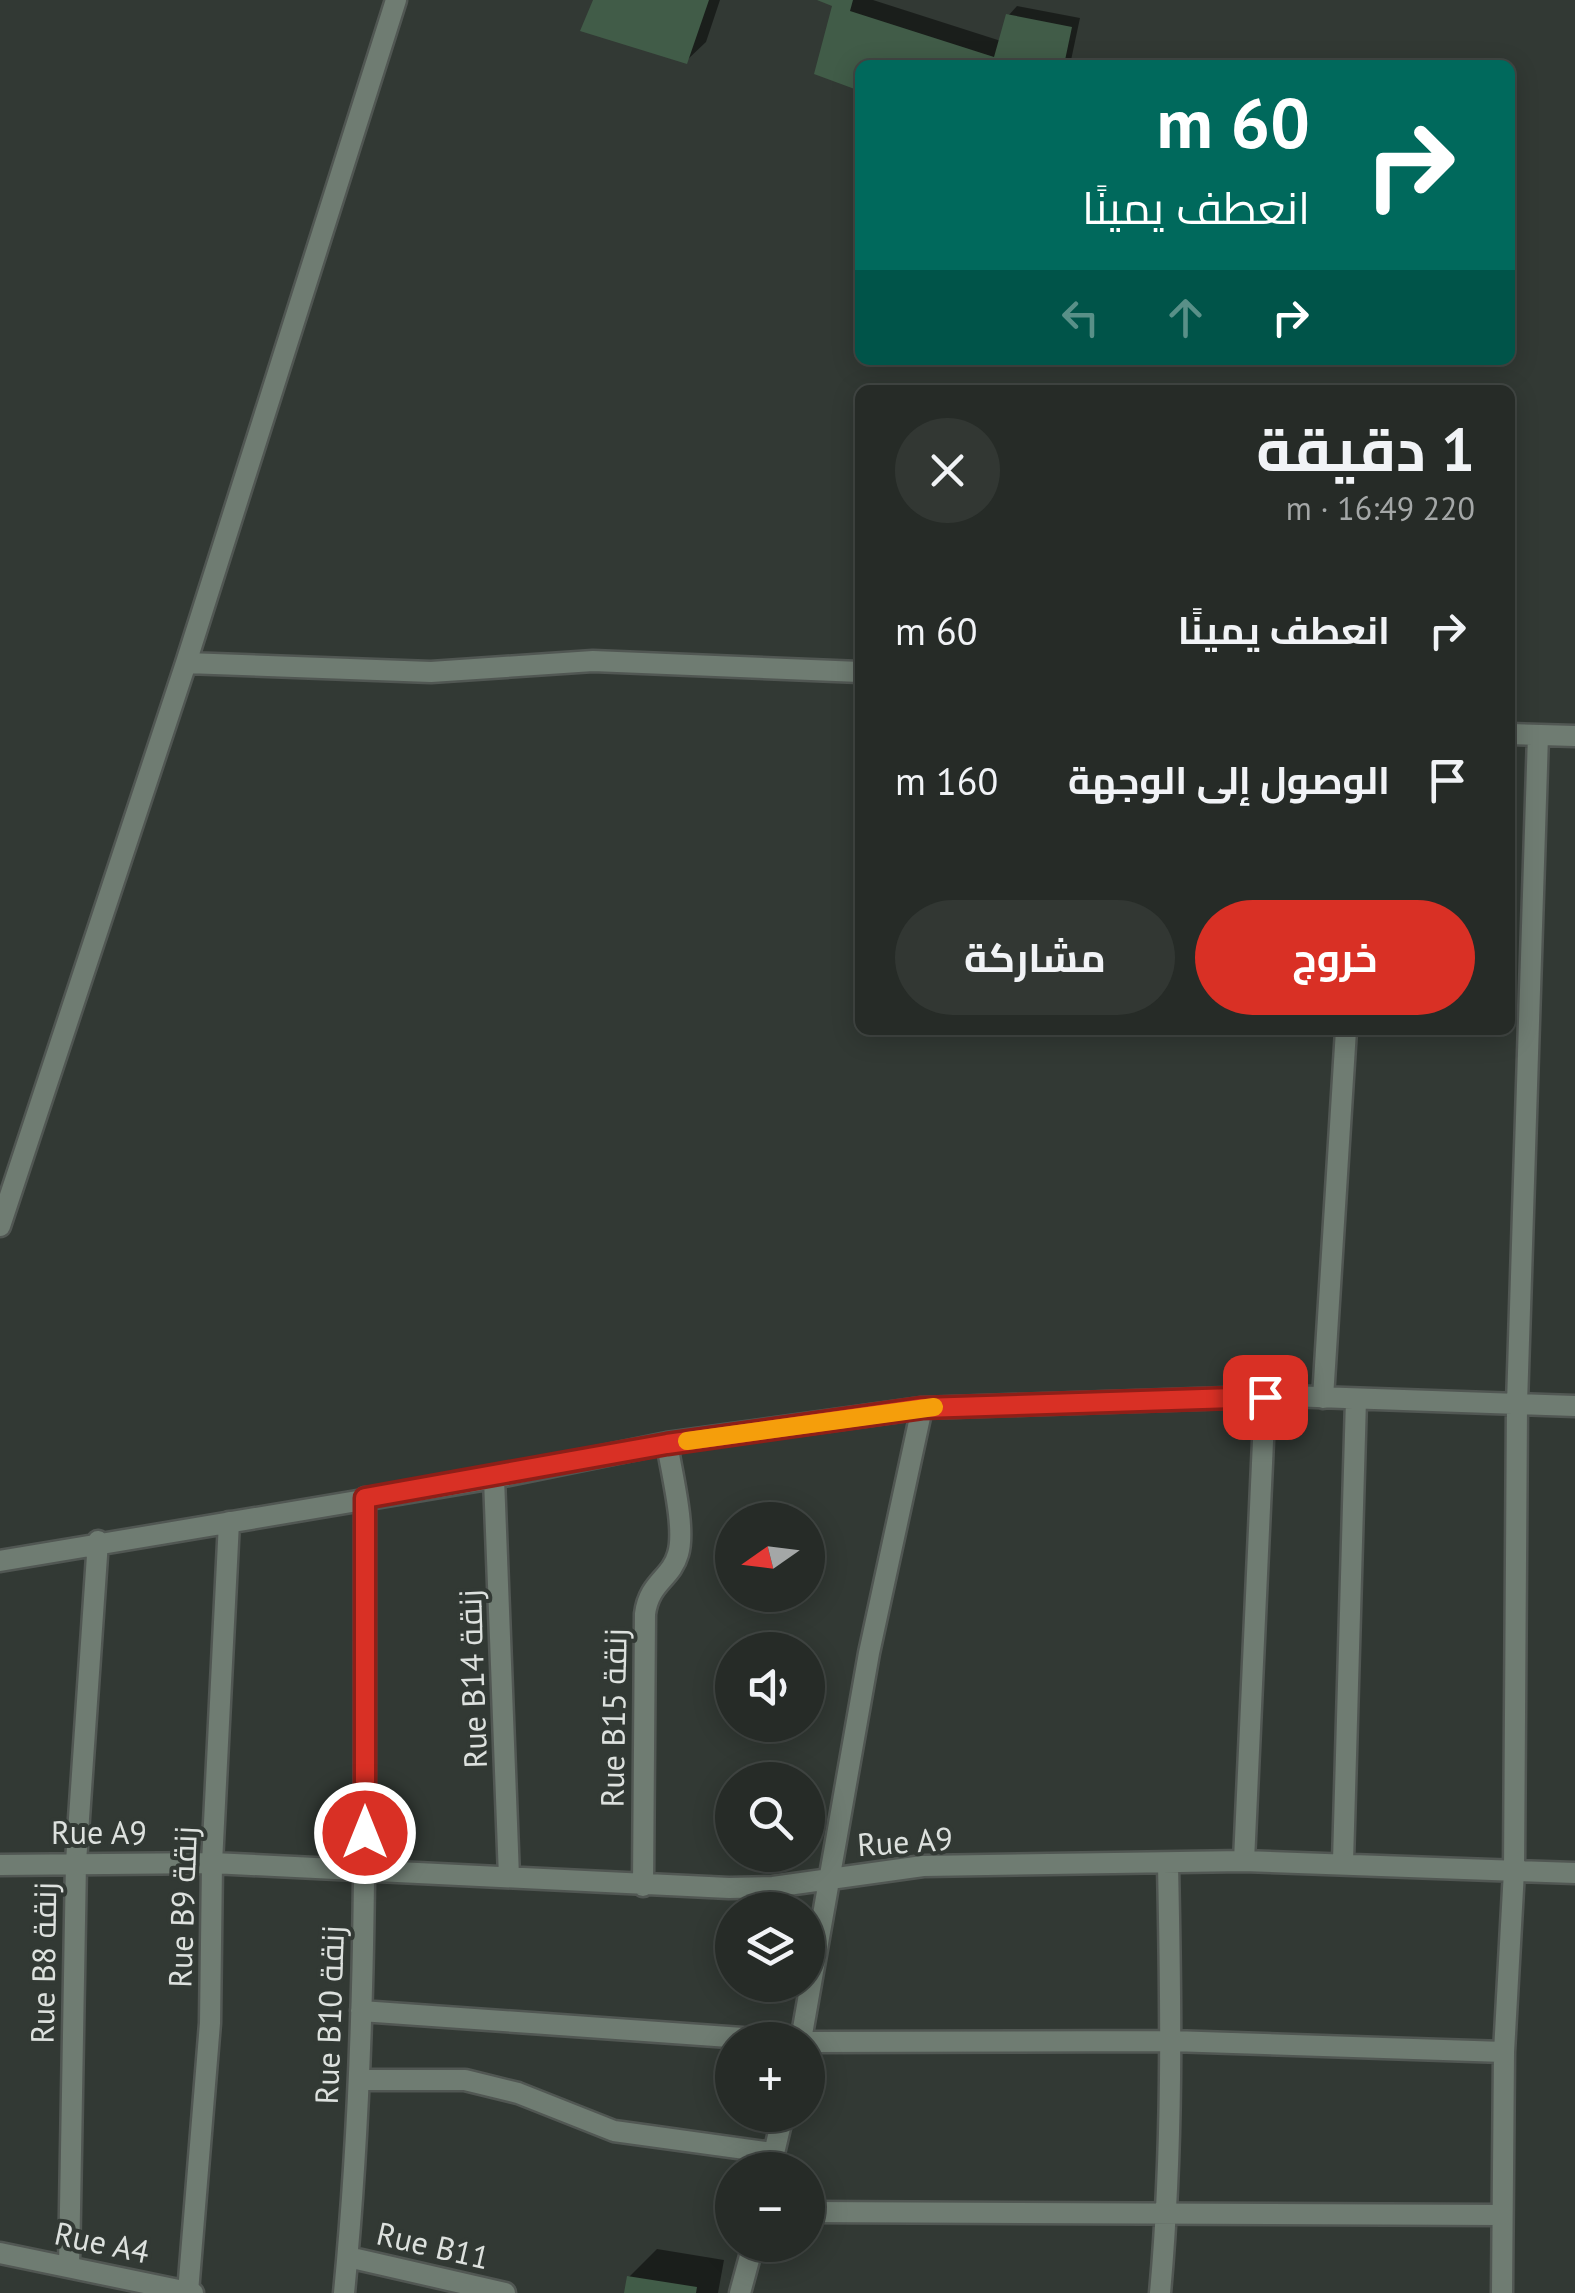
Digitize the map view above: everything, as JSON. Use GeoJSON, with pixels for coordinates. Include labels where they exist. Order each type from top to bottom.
{"type":"FeatureCollection","features":[{"type":"Feature","properties":{"kind":"street"},"geometry":{"type":"LineString","coordinates":[[0,1226],[186,663],[396,0]]}},
{"type":"Feature","properties":{"kind":"street"},"geometry":{"type":"LineString","coordinates":[[186,663],[431,672],[593,661],[855,672]]}},
{"type":"Feature","properties":{"kind":"street"},"geometry":{"type":"LineString","coordinates":[[1515,734],[1575,736]]}},
{"type":"Feature","properties":{"kind":"street"},"geometry":{"type":"LineString","coordinates":[[1502,2293],[1504,2052],[1514,1871],[1517,1404],[1538,735]]}},
{"type":"Feature","properties":{"kind":"street"},"geometry":{"type":"LineString","coordinates":[[1323,1398],[1346,1035]]}},
{"type":"Feature","properties":{"kind":"street"},"geometry":{"type":"LineString","coordinates":[[0,1561],[98,1541],[494,1478],[667,1444],[922,1408],[1265,1397],[1575,1406]]}},
{"type":"Feature","properties":{"kind":"street"},"geometry":{"type":"LineString","coordinates":[[1244,1861],[1265,1397]]}},
{"type":"Feature","properties":{"kind":"street"},"geometry":{"type":"LineString","coordinates":[[1343,1862],[1356,1399]]}},
{"type":"Feature","properties":{"kind":"street"},"geometry":{"type":"LineString","coordinates":[[807,2022],[870,1653],[922,1408]]}},
{"type":"Feature","properties":{"kind":"street","name":"Rue B15 زنقة"},"geometry":{"type":"LineString","coordinates":[[643,1886],[645,1614],[648,1594],[672,1568],[680,1550],[667,1444]]}},
{"type":"Feature","properties":{"kind":"street","name":"Rue B14 زنقة"},"geometry":{"type":"LineString","coordinates":[[494,1478],[509,1877]]}},
{"type":"Feature","properties":{"kind":"street","name":"Rue B10 زنقة"},"geometry":{"type":"LineString","coordinates":[[344,2293],[359,2080],[365,1871],[365,1498]]}},
{"type":"Feature","properties":{"kind":"street","name":"Rue B9 زنقة"},"geometry":{"type":"LineString","coordinates":[[190,2292],[210,2023],[212,1863],[230,1522]]}},
{"type":"Feature","properties":{"kind":"street","name":"Rue B8 زنقة"},"geometry":{"type":"LineString","coordinates":[[69,2267],[76,1862],[98,1541]]}},
{"type":"Feature","properties":{"kind":"street","name":"Rue A9"},"geometry":{"type":"LineString","coordinates":[[0,1865],[212,1863],[643,1886],[773,1887],[923,1866],[1343,1862],[1575,1873]]}},
{"type":"Feature","properties":{"kind":"street"},"geometry":{"type":"LineString","coordinates":[[1160,2293],[1167,2211],[1171,2041],[1168,1865]]}},
{"type":"Feature","properties":{"kind":"street"},"geometry":{"type":"LineString","coordinates":[[361,2011],[715,2036]]}},
{"type":"Feature","properties":{"kind":"street"},"geometry":{"type":"LineString","coordinates":[[825,2041],[1171,2041],[1504,2052]]}},
{"type":"Feature","properties":{"kind":"street"},"geometry":{"type":"LineString","coordinates":[[359,2080],[465,2080],[518,2093],[614,2131],[721,2152]]}},
{"type":"Feature","properties":{"kind":"street"},"geometry":{"type":"LineString","coordinates":[[825,2212],[1502,2215]]}},
{"type":"Feature","properties":{"kind":"street","name":"Rue A4"},"geometry":{"type":"LineString","coordinates":[[0,2253],[190,2292]]}},
{"type":"Feature","properties":{"kind":"street","name":"Rue B11"},"geometry":{"type":"LineString","coordinates":[[348,2258],[412,2268],[505,2293]]}},
{"type":"Feature","properties":{"kind":"street"},"geometry":{"type":"LineString","coordinates":[[740,2293],[748,2262]]}},
{"type":"Feature","properties":{"kind":"building"},"geometry":{"type":"Polygon","coordinates":[[[593,0],[709,0],[687,64],[580,31],[593,0]]]}},
{"type":"Feature","properties":{"kind":"building"},"geometry":{"type":"Polygon","coordinates":[[[817,0],[853,0],[850,11],[994,57],[1006,14],[1072,27],[1065,60],[855,60],[855,89],[814,74],[832,6],[817,0]]]}},
{"type":"Feature","properties":{"kind":"building"},"geometry":{"type":"Polygon","coordinates":[[[627,2276],[697,2287],[696,2293],[624,2293],[627,2276]]]}},
{"type":"Feature","properties":{"kind":"slow traffic"},"geometry":{"type":"LineString","coordinates":[[687,1441],[934,1407]]}},
{"type":"Feature","properties":{"kind":"route"},"geometry":{"type":"LineString","coordinates":[[365,1833],[365,1498],[494,1478],[667,1444],[922,1408],[1265,1397]]}}]}
